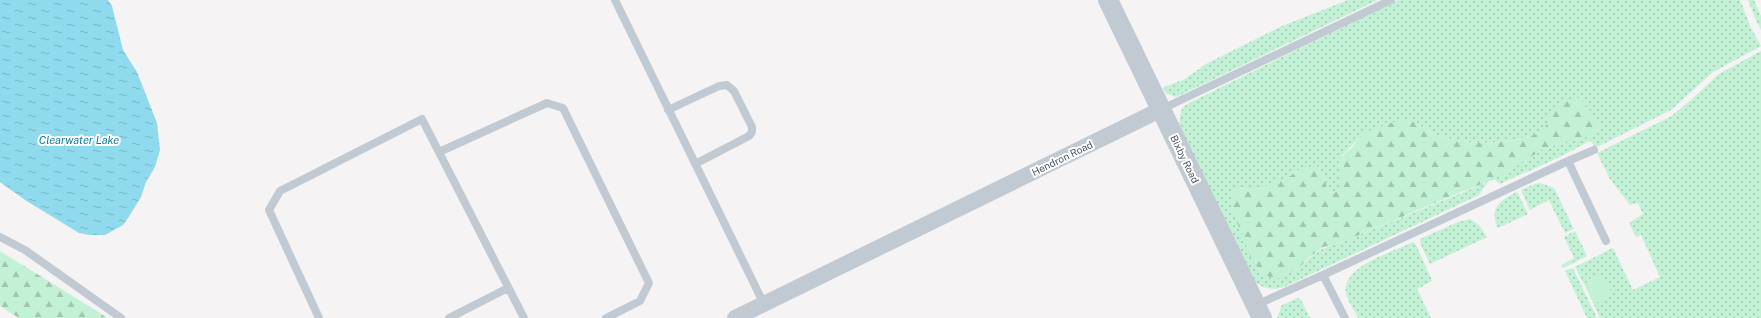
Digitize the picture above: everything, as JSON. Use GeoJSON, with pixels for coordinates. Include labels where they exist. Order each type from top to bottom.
{"type":"FeatureCollection","features":[{"type":"Feature","properties":{"kind":"street","name":"Bixby Road"},"geometry":{"type":"LineString","coordinates":[[1108,0],[1259,312]]}},
{"type":"Feature","properties":{"kind":"street","name":"Hendron Road"},"geometry":{"type":"LineString","coordinates":[[735,318],[1162,109]]}},
{"type":"Feature","properties":{"kind":"lane"},"geometry":{"type":"LineString","coordinates":[[615,0],[764,304]]}},
{"type":"Feature","properties":{"kind":"lane","name":"Hendron Road"},"geometry":{"type":"LineString","coordinates":[[1162,109],[1391,0]]}},
{"type":"Feature","properties":{"kind":"lane"},"geometry":{"type":"LineString","coordinates":[[668,110],[719,86],[727,85],[734,91],[752,127],[752,132],[748,136],[695,164]]}},
{"type":"Feature","properties":{"kind":"lane"},"geometry":{"type":"LineString","coordinates":[[439,152],[547,103],[563,108],[649,283],[640,301],[606,318]]}},
{"type":"Feature","properties":{"kind":"lane"},"geometry":{"type":"LineString","coordinates":[[319,318],[268,210],[280,191],[422,119],[524,318]]}},
{"type":"Feature","properties":{"kind":"lane"},"geometry":{"type":"LineString","coordinates":[[1259,312],[1323,275],[1594,150]]}},
{"type":"Feature","properties":{"kind":"lane"},"geometry":{"type":"LineString","coordinates":[[1568,161],[1606,241]]}},
{"type":"Feature","properties":{"kind":"lane"},"geometry":{"type":"LineString","coordinates":[[0,237],[25,250],[121,318]]}},
{"type":"Feature","properties":{"kind":"lane"},"geometry":{"type":"LineString","coordinates":[[1323,275],[1345,318]]}},
{"type":"Feature","properties":{"kind":"lane"},"geometry":{"type":"LineString","coordinates":[[449,318],[508,288]]}},
{"type":"Feature","properties":{"kind":"green space"},"geometry":{"type":"Polygon","coordinates":[[[1348,0],[1378,0],[1176,97],[1167,94],[1162,88],[1185,79],[1206,64],[1280,27],[1348,0]]]}},
{"type":"Feature","properties":{"kind":"green space"},"geometry":{"type":"Polygon","coordinates":[[[1398,0],[1740,0],[1751,28],[1761,46],[1713,72],[1671,110],[1595,148],[1592,142],[1589,141],[1500,184],[1494,179],[1542,150],[1558,144],[1595,135],[1601,127],[1585,104],[1547,124],[1544,131],[1532,136],[1504,142],[1489,143],[1460,141],[1434,134],[1418,124],[1361,136],[1342,156],[1339,165],[1342,179],[1336,192],[1328,193],[1323,172],[1303,167],[1274,184],[1257,189],[1241,188],[1232,210],[1238,224],[1297,270],[1311,256],[1327,247],[1488,182],[1479,195],[1284,287],[1272,289],[1261,286],[1254,282],[1181,130],[1179,124],[1182,108],[1189,103],[1398,0]]]}},
{"type":"Feature","properties":{"kind":"green space"},"geometry":{"type":"Polygon","coordinates":[[[1748,0],[1754,0],[1761,16],[1761,30],[1755,18],[1748,0]]]}},
{"type":"Feature","properties":{"kind":"green space"},"geometry":{"type":"Polygon","coordinates":[[[1761,51],[1761,318],[1600,318],[1593,303],[1598,301],[1598,277],[1592,276],[1588,282],[1584,284],[1575,267],[1613,248],[1633,290],[1660,277],[1641,235],[1636,237],[1629,223],[1643,214],[1638,203],[1630,205],[1610,179],[1597,153],[1670,117],[1719,74],[1761,51]]]}},
{"type":"Feature","properties":{"kind":"green space"},"geometry":{"type":"Polygon","coordinates":[[[1579,98],[1601,127],[1595,135],[1558,144],[1542,150],[1493,180],[1340,243],[1324,247],[1309,257],[1297,270],[1276,279],[1262,274],[1251,258],[1232,210],[1232,196],[1235,189],[1258,189],[1290,176],[1303,167],[1318,166],[1323,172],[1328,193],[1336,192],[1341,181],[1340,160],[1361,136],[1377,128],[1390,123],[1407,120],[1414,122],[1434,134],[1446,138],[1460,141],[1489,143],[1504,142],[1532,136],[1544,131],[1549,117],[1555,107],[1564,101],[1579,98]]]}},
{"type":"Feature","properties":{"kind":"green space"},"geometry":{"type":"Polygon","coordinates":[[[1540,183],[1554,188],[1574,229],[1565,233],[1549,200],[1530,210],[1521,190],[1540,183]]]}},
{"type":"Feature","properties":{"kind":"green space"},"geometry":{"type":"Polygon","coordinates":[[[1517,192],[1528,214],[1498,228],[1494,215],[1495,210],[1501,202],[1517,192]]]}},
{"type":"Feature","properties":{"kind":"green space"},"geometry":{"type":"Polygon","coordinates":[[[1470,219],[1479,225],[1487,237],[1430,264],[1421,245],[1420,239],[1458,222],[1470,219]]]}},
{"type":"Feature","properties":{"kind":"green space"},"geometry":{"type":"Polygon","coordinates":[[[1575,231],[1587,256],[1563,268],[1562,265],[1574,258],[1564,237],[1575,231]]]}},
{"type":"Feature","properties":{"kind":"green space"},"geometry":{"type":"Polygon","coordinates":[[[1413,242],[1416,245],[1432,281],[1417,289],[1431,318],[1358,318],[1346,293],[1347,283],[1352,275],[1370,261],[1413,242]]]}},
{"type":"Feature","properties":{"kind":"green space"},"geometry":{"type":"Polygon","coordinates":[[[0,251],[107,318],[19,318],[0,306],[0,251]]]}},
{"type":"Feature","properties":{"kind":"green space"},"geometry":{"type":"Polygon","coordinates":[[[1573,268],[1597,318],[1587,318],[1565,271],[1573,268]]]}},
{"type":"Feature","properties":{"kind":"green space"},"geometry":{"type":"Polygon","coordinates":[[[1602,275],[1612,293],[1603,303],[1593,303],[1584,284],[1588,282],[1592,276],[1602,275]]]}},
{"type":"Feature","properties":{"kind":"green space"},"geometry":{"type":"Polygon","coordinates":[[[1298,298],[1301,300],[1310,318],[1277,318],[1282,305],[1298,298]]]}},
{"type":"Feature","properties":{"kind":"water","name":"Clearwater Lake"},"geometry":{"type":"Polygon","coordinates":[[[0,0],[108,0],[112,6],[123,50],[137,72],[157,123],[160,150],[155,167],[146,182],[141,197],[128,218],[123,225],[105,235],[89,235],[79,233],[25,200],[0,182],[0,0]]]}}]}
